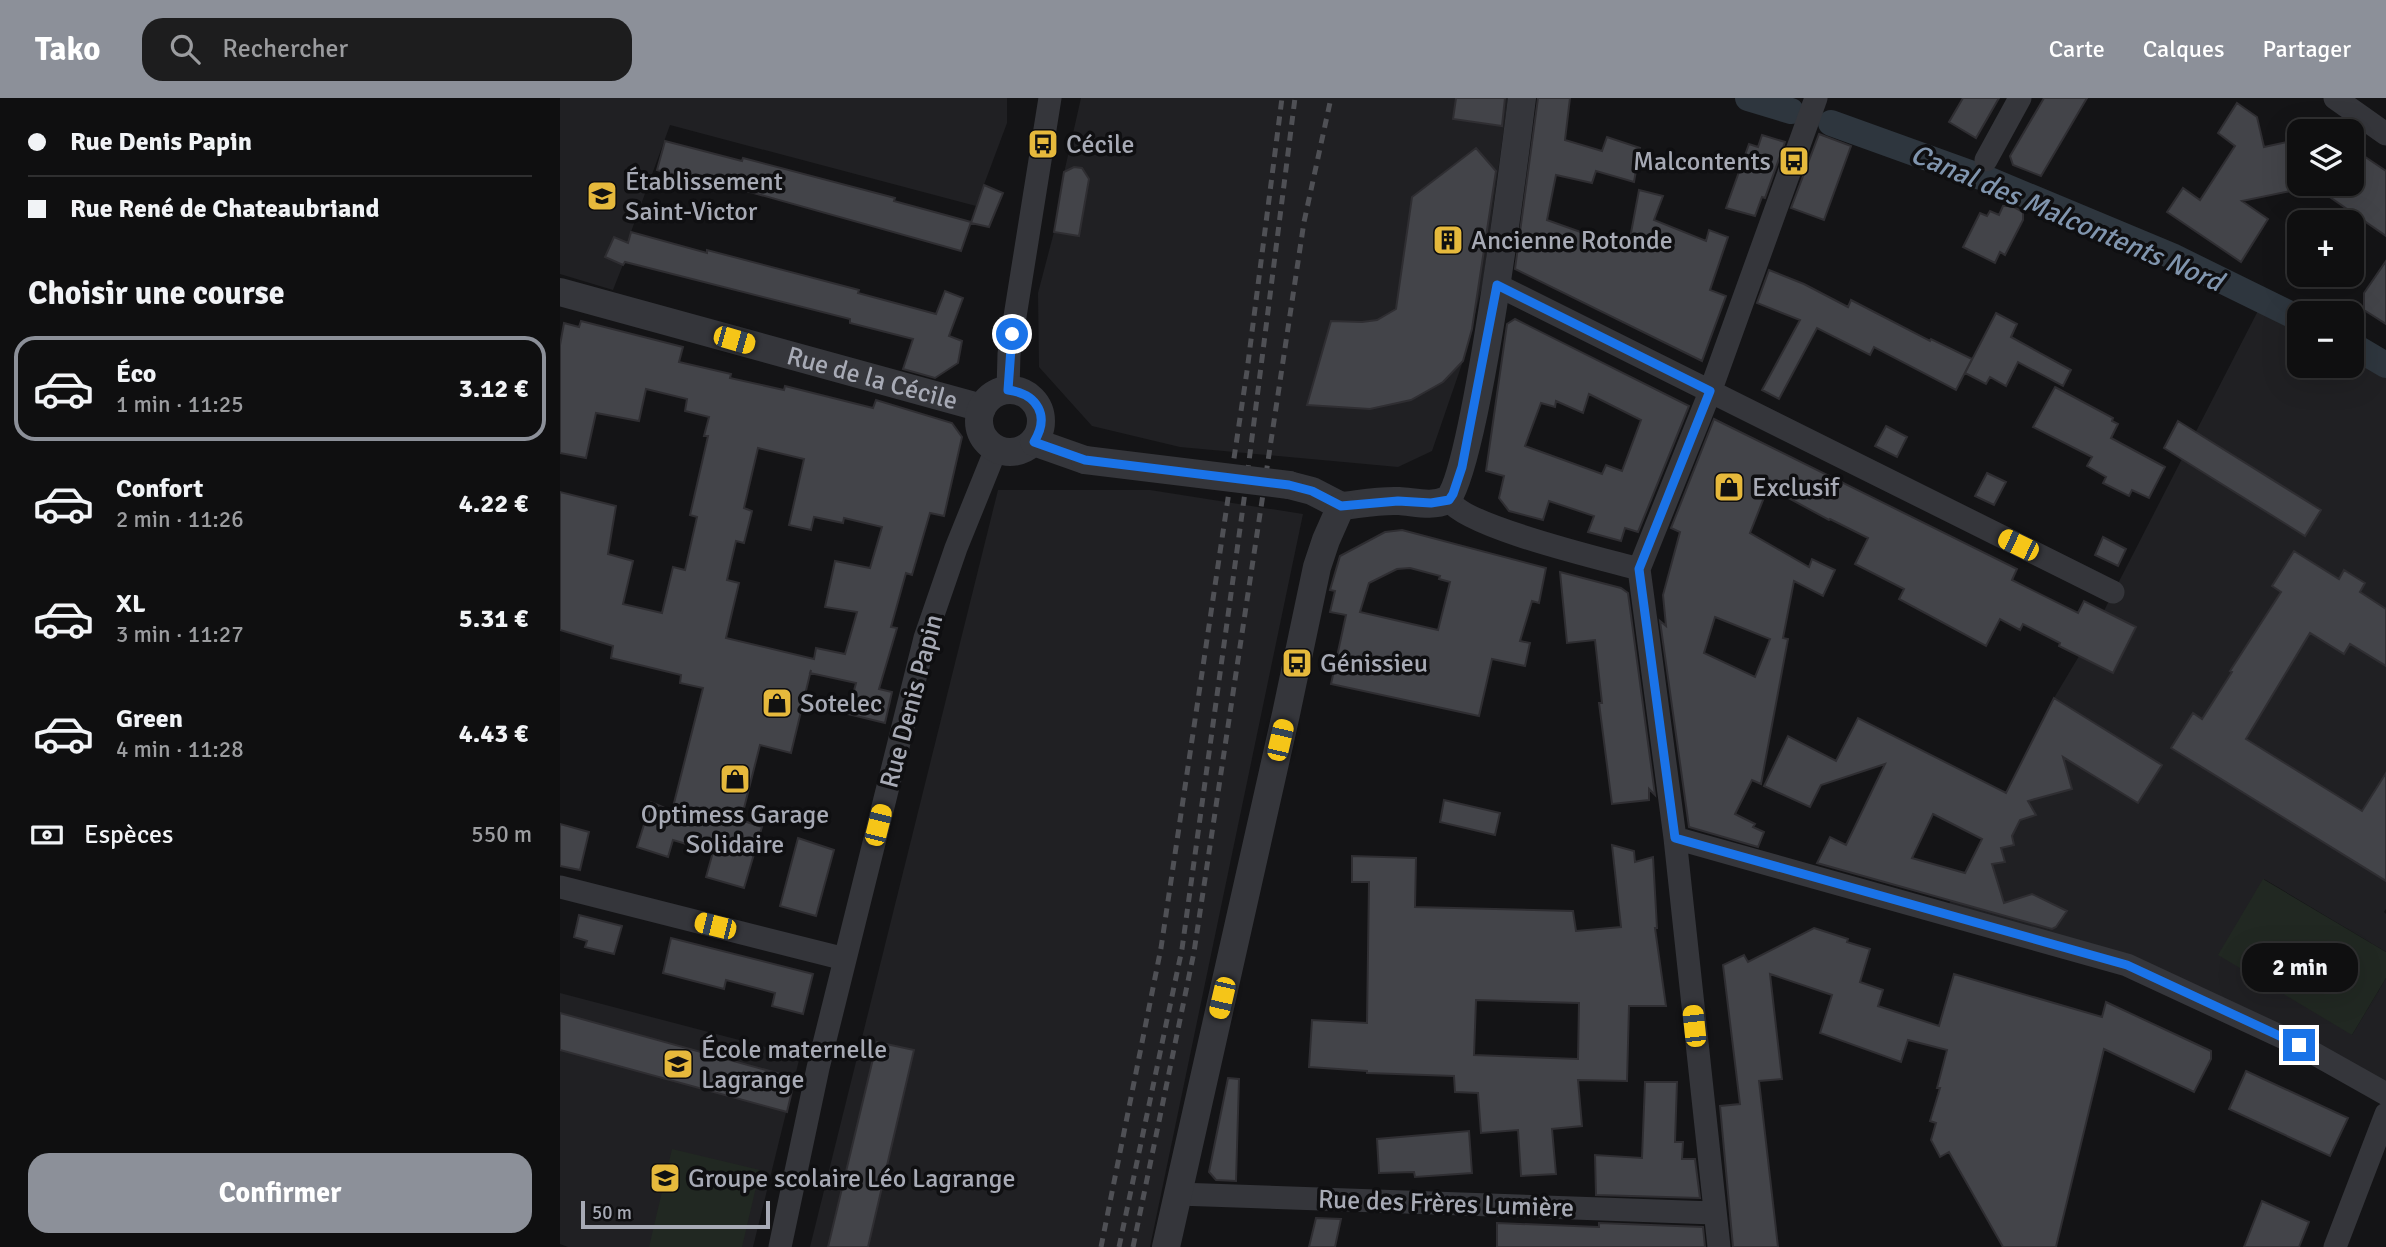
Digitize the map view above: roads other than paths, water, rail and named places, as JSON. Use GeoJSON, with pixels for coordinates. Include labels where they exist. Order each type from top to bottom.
{"type":"FeatureCollection","features":[{"type":"Feature","properties":{"kind":"street"},"geometry":{"type":"LineString","coordinates":[[1008,390],[1009,354],[1049,98]]}},
{"type":"Feature","properties":{"kind":"street"},"geometry":{"type":"LineString","coordinates":[[1034,442],[1085,460],[1289,485],[1312,491],[1341,506],[1449,500],[1462,467],[1497,285],[1522,98]]}},
{"type":"Feature","properties":{"kind":"street"},"geometry":{"type":"LineString","coordinates":[[1719,1247],[1675,838],[1639,569],[1710,391],[1816,98]]}},
{"type":"Feature","properties":{"kind":"street"},"geometry":{"type":"LineString","coordinates":[[1986,160],[2020,98]]}},
{"type":"Feature","properties":{"kind":"street"},"geometry":{"type":"LineString","coordinates":[[2335,98],[2386,134]]}},
{"type":"Feature","properties":{"kind":"street"},"geometry":{"type":"LineString","coordinates":[[1497,285],[2113,592]]}},
{"type":"Feature","properties":{"kind":"street","name":"Rue de la Cécile"},"geometry":{"type":"LineString","coordinates":[[560,292],[982,408]]}},
{"type":"Feature","properties":{"kind":"street"},"geometry":{"type":"LineString","coordinates":[[1008,390],[1020,391],[1031,397],[1039,408],[1042,419],[1040,432],[1034,442],[1016,452],[996,449],[987,442],[979,419],[988,399],[997,392],[1008,390]]}},
{"type":"Feature","properties":{"kind":"street","name":"Rue Denis Papin"},"geometry":{"type":"LineString","coordinates":[[780,1247],[818,1068],[925,638],[956,548],[996,449]]}},
{"type":"Feature","properties":{"kind":"street"},"geometry":{"type":"LineString","coordinates":[[1449,500],[1461,513],[1486,524],[1639,569]]}},
{"type":"Feature","properties":{"kind":"street"},"geometry":{"type":"LineString","coordinates":[[1166,1247],[1317,567],[1341,506]]}},
{"type":"Feature","properties":{"kind":"street"},"geometry":{"type":"LineString","coordinates":[[1675,838],[2127,965],[2299,1045],[2386,1094]]}},
{"type":"Feature","properties":{"kind":"street"},"geometry":{"type":"LineString","coordinates":[[560,887],[845,959]]}},
{"type":"Feature","properties":{"kind":"street"},"geometry":{"type":"LineString","coordinates":[[2335,1247],[2386,1114]]}},
{"type":"Feature","properties":{"kind":"street","name":"Rue des Frères Lumière"},"geometry":{"type":"LineString","coordinates":[[1178,1194],[1714,1213]]}},
{"type":"Feature","properties":{"kind":"waterway"},"geometry":{"type":"LineString","coordinates":[[1748,98],[1791,111]]}},
{"type":"Feature","properties":{"kind":"waterway","name":"Canal des Malcontents Nord"},"geometry":{"type":"LineString","coordinates":[[1831,123],[1992,181],[2172,256],[2287,313]]}},
{"type":"Feature","properties":{"kind":"waterway","name":"Canal des Malcontents Nord"},"geometry":{"type":"LineString","coordinates":[[2364,352],[2386,365]]}},
{"type":"Feature","properties":{"kind":"railway"},"geometry":{"type":"LineString","coordinates":[[1101,1247],[1161,948],[1247,371],[1282,98]]}},
{"type":"Feature","properties":{"kind":"railway"},"geometry":{"type":"LineString","coordinates":[[1119,1247],[1182,949],[1246,485],[1295,98]]}},
{"type":"Feature","properties":{"kind":"railway"},"geometry":{"type":"LineString","coordinates":[[1133,1247],[1194,952],[1304,222],[1331,98]]}},
{"type":"Feature","properties":{"kind":"place","name":"Cécile"},"geometry":{"type":"Point","coordinates":[1043,144]}},
{"type":"Feature","properties":{"kind":"place","name":"Malcontents"},"geometry":{"type":"Point","coordinates":[1794,161]}},
{"type":"Feature","properties":{"kind":"place","name":"Établissement Saint-Victor"},"geometry":{"type":"Point","coordinates":[602,196]}},
{"type":"Feature","properties":{"kind":"place","name":"Ancienne Rotonde"},"geometry":{"type":"Point","coordinates":[1448,240]}},
{"type":"Feature","properties":{"kind":"place","name":"Exclusif"},"geometry":{"type":"Point","coordinates":[1729,487]}},
{"type":"Feature","properties":{"kind":"place","name":"Génissieu"},"geometry":{"type":"Point","coordinates":[1297,663]}},
{"type":"Feature","properties":{"kind":"place","name":"Sotelec"},"geometry":{"type":"Point","coordinates":[777,703]}},
{"type":"Feature","properties":{"kind":"place","name":"Optimess Garage Solidaire"},"geometry":{"type":"Point","coordinates":[735,779]}},
{"type":"Feature","properties":{"kind":"place","name":"École maternelle Lagrange"},"geometry":{"type":"Point","coordinates":[678,1064]}},
{"type":"Feature","properties":{"kind":"place","name":"Groupe scolaire Léo Lagrange"},"geometry":{"type":"Point","coordinates":[665,1178]}}]}
